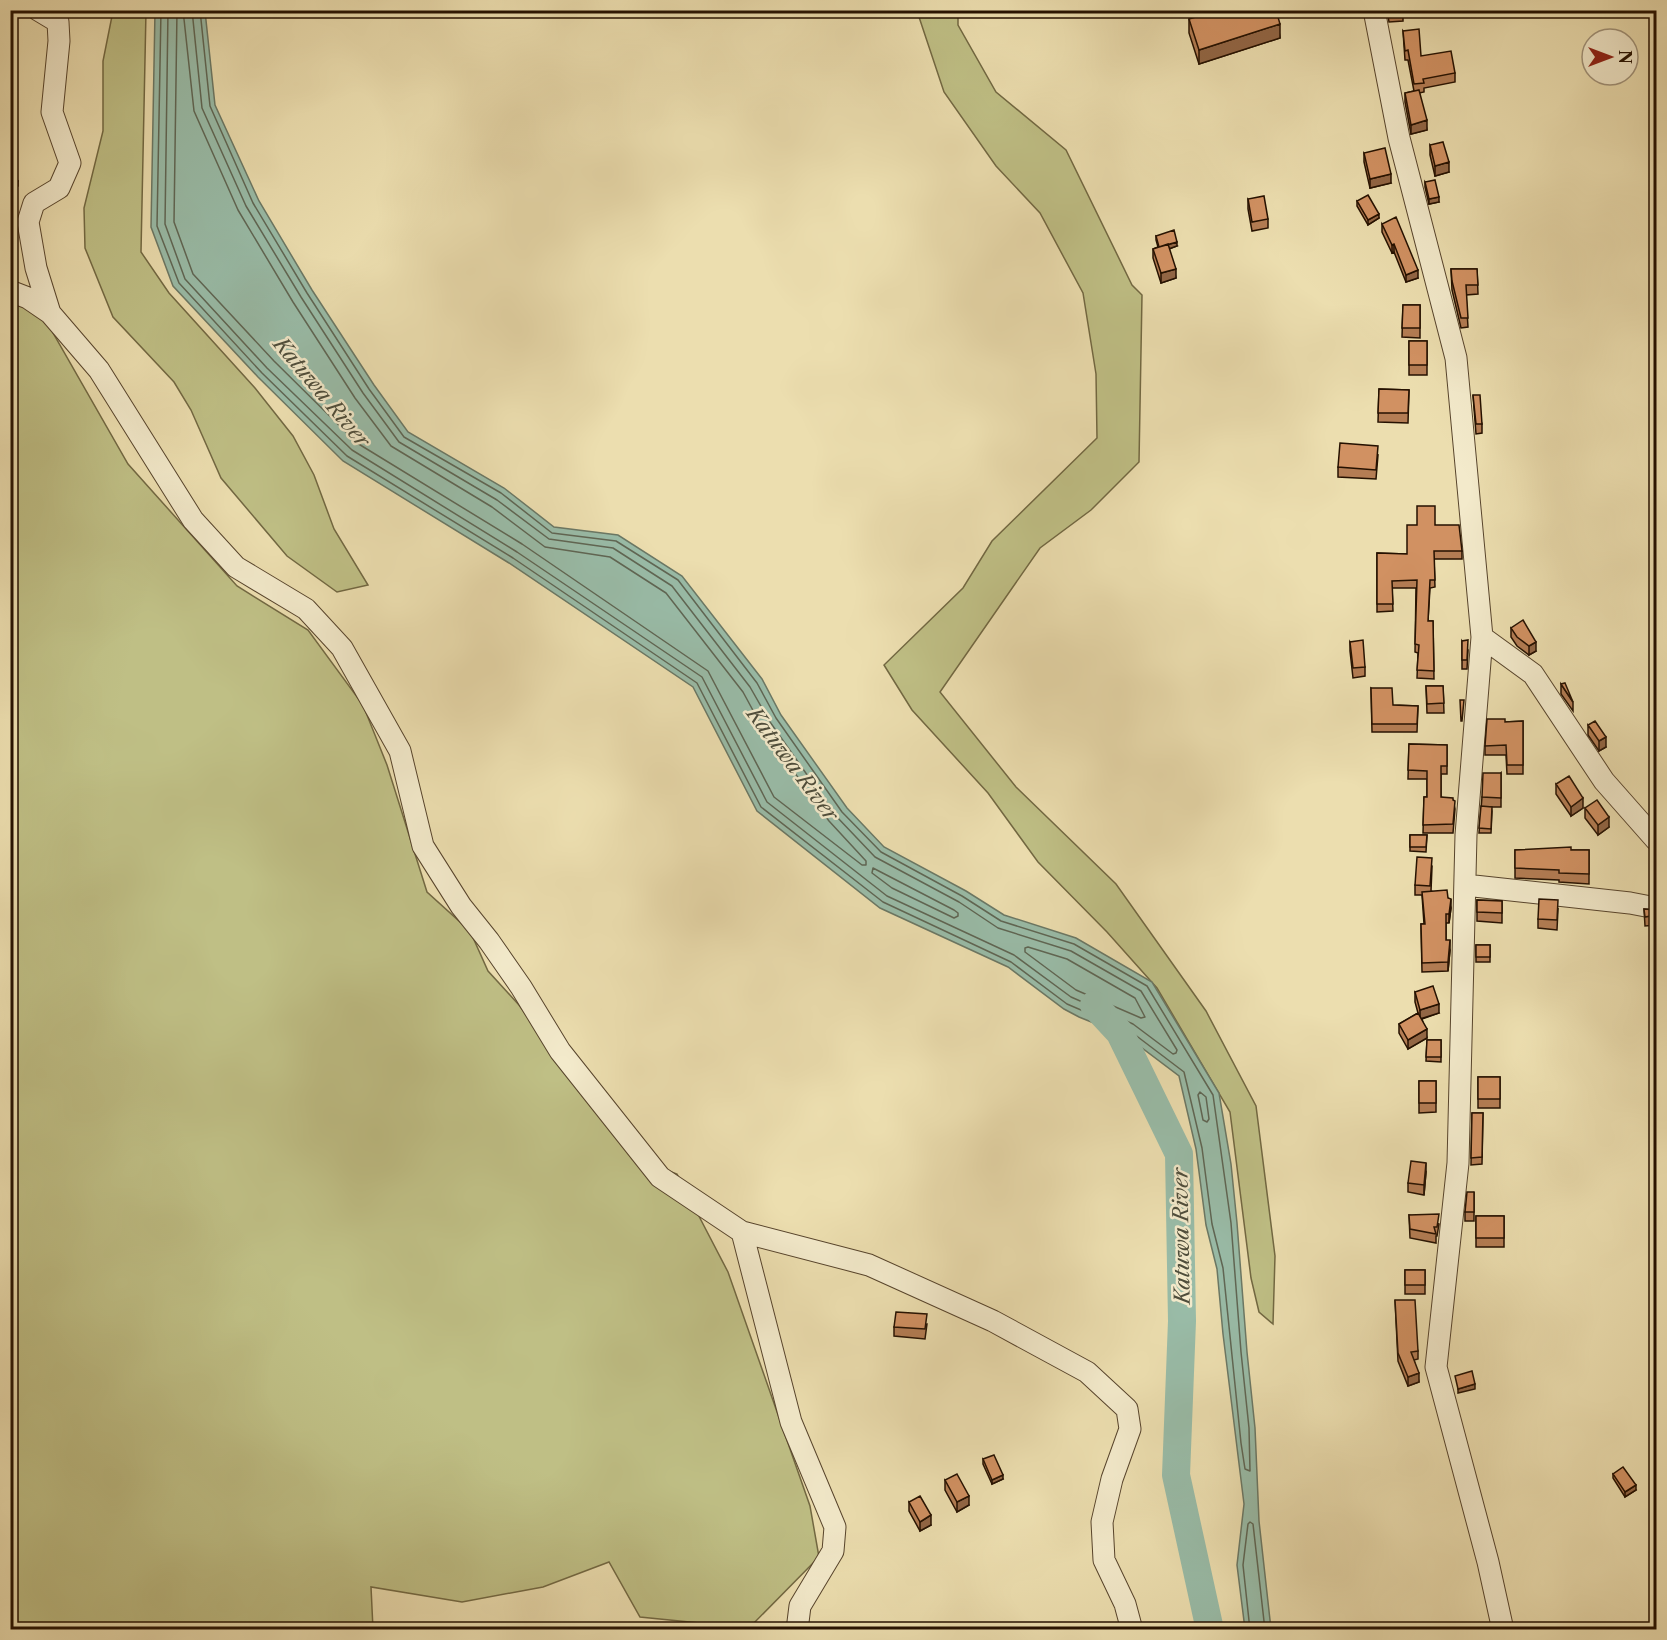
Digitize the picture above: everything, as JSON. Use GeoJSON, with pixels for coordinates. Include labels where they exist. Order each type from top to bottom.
{"type":"FeatureCollection","features":[{"type":"Feature","properties":{"kind":"street"},"geometry":{"type":"LineString","coordinates":[[38,10],[58,22],[59,41],[52,112],[70,163],[59,188],[34,203],[28,222],[36,268],[50,313]]}},
{"type":"Feature","properties":{"kind":"street"},"geometry":{"type":"LineString","coordinates":[[1374,10],[1399,138],[1456,358],[1482,638],[1466,836],[1458,1163],[1436,1367],[1488,1562],[1503,1629]]}},
{"type":"Feature","properties":{"kind":"street"},"geometry":{"type":"LineString","coordinates":[[10,291],[28,298],[50,313],[99,370],[194,520],[236,567],[306,609],[342,648],[400,751],[423,846],[460,906],[489,941],[521,987],[560,1051],[660,1177],[742,1232],[869,1265],[993,1321],[1087,1372],[1127,1409],[1130,1429],[1112,1479],[1102,1522],[1104,1560],[1125,1604],[1132,1629]]}},
{"type":"Feature","properties":{"kind":"street"},"geometry":{"type":"LineString","coordinates":[[1482,638],[1533,674],[1604,781],[1656,840]]}},
{"type":"Feature","properties":{"kind":"street"},"geometry":{"type":"LineString","coordinates":[[1465,885],[1630,903],[1656,908]]}},
{"type":"Feature","properties":{"kind":"street"},"geometry":{"type":"LineString","coordinates":[[742,1232],[791,1422],[835,1527],[833,1551],[800,1606],[797,1629]]}},
{"type":"Feature","properties":{"kind":"green space"},"geometry":{"type":"Polygon","coordinates":[[[113,11],[146,11],[141,252],[169,293],[255,388],[293,436],[314,475],[334,529],[368,585],[337,592],[287,556],[221,478],[191,410],[174,382],[113,317],[85,248],[84,208],[103,131],[103,61],[113,11]]]}},
{"type":"Feature","properties":{"kind":"green space"},"geometry":{"type":"Polygon","coordinates":[[[917,11],[958,11],[958,25],[996,92],[1066,150],[1132,285],[1142,295],[1139,462],[1091,510],[1040,548],[940,692],[1016,787],[1116,884],[1206,1011],[1256,1106],[1275,1256],[1273,1324],[1259,1312],[1251,1278],[1230,1112],[1157,988],[1107,932],[1038,862],[988,793],[912,710],[884,665],[963,588],[992,541],[1097,438],[1096,374],[1083,293],[1040,213],[996,166],[944,92],[917,11]]]}},
{"type":"Feature","properties":{"kind":"green space"},"geometry":{"type":"Polygon","coordinates":[[[11,302],[37,305],[128,464],[237,586],[308,630],[363,705],[387,765],[427,892],[470,931],[488,971],[519,1005],[581,1090],[640,1160],[677,1174],[728,1272],[810,1506],[819,1557],[749,1628],[640,1617],[609,1562],[543,1587],[462,1602],[371,1587],[373,1629],[11,1630],[11,302]]]}},
{"type":"Feature","properties":{"kind":"water"},"geometry":{"type":"Polygon","coordinates":[[[155,11],[205,11],[215,105],[259,201],[312,290],[374,385],[408,432],[504,488],[554,527],[618,535],[682,576],[762,679],[781,715],[847,808],[884,847],[966,891],[1004,915],[1076,938],[1152,982],[1219,1093],[1231,1164],[1237,1223],[1255,1428],[1259,1521],[1271,1629],[1245,1629],[1237,1565],[1244,1504],[1217,1269],[1206,1225],[1196,1149],[1179,1076],[1126,1036],[1064,1009],[1008,967],[880,908],[757,811],[693,687],[509,563],[343,461],[258,377],[173,286],[151,227],[155,11]]]}},
{"type":"Feature","properties":{"kind":"building"},"geometry":{"type":"Polygon","coordinates":[[[1212,10],[1276,10],[1280,24],[1199,50],[1189,19],[1213,12],[1212,10]]]}},
{"type":"Feature","properties":{"kind":"building"},"geometry":{"type":"Polygon","coordinates":[[[1389,10],[1403,10],[1403,13],[1389,13],[1389,10]]]}},
{"type":"Feature","properties":{"kind":"building"},"geometry":{"type":"Polygon","coordinates":[[[10,15],[12,15],[14,36],[10,37],[10,15]]]}},
{"type":"Feature","properties":{"kind":"building"},"geometry":{"type":"Polygon","coordinates":[[[1419,29],[1421,56],[1451,51],[1455,73],[1423,79],[1424,83],[1414,84],[1408,50],[1405,51],[1403,31],[1419,29]]]}},
{"type":"Feature","properties":{"kind":"building"},"geometry":{"type":"Polygon","coordinates":[[[1419,90],[1427,120],[1411,125],[1405,93],[1419,90]]]}},
{"type":"Feature","properties":{"kind":"building"},"geometry":{"type":"Polygon","coordinates":[[[1443,142],[1449,162],[1435,166],[1430,145],[1443,142]]]}},
{"type":"Feature","properties":{"kind":"building"},"geometry":{"type":"Polygon","coordinates":[[[1385,148],[1391,174],[1370,179],[1364,153],[1385,148]]]}},
{"type":"Feature","properties":{"kind":"building"},"geometry":{"type":"Polygon","coordinates":[[[10,171],[18,181],[10,186],[10,171]]]}},
{"type":"Feature","properties":{"kind":"building"},"geometry":{"type":"Polygon","coordinates":[[[1435,180],[1439,197],[1429,199],[1425,182],[1435,180]]]}},
{"type":"Feature","properties":{"kind":"building"},"geometry":{"type":"Polygon","coordinates":[[[1368,195],[1379,214],[1368,220],[1357,201],[1368,195]]]}},
{"type":"Feature","properties":{"kind":"building"},"geometry":{"type":"Polygon","coordinates":[[[1264,196],[1268,219],[1252,222],[1248,199],[1264,196]]]}},
{"type":"Feature","properties":{"kind":"building"},"geometry":{"type":"Polygon","coordinates":[[[1396,217],[1418,270],[1406,275],[1394,244],[1392,245],[1382,224],[1396,217]]]}},
{"type":"Feature","properties":{"kind":"building"},"geometry":{"type":"Polygon","coordinates":[[[1174,230],[1177,242],[1159,247],[1156,236],[1174,230]]]}},
{"type":"Feature","properties":{"kind":"building"},"geometry":{"type":"Polygon","coordinates":[[[1168,244],[1176,269],[1161,273],[1153,249],[1168,244]]]}},
{"type":"Feature","properties":{"kind":"building"},"geometry":{"type":"Polygon","coordinates":[[[1451,269],[1477,269],[1478,285],[1466,285],[1468,318],[1461,318],[1451,269]]]}},
{"type":"Feature","properties":{"kind":"building"},"geometry":{"type":"Polygon","coordinates":[[[1403,305],[1420,305],[1420,328],[1402,328],[1403,305]]]}},
{"type":"Feature","properties":{"kind":"building"},"geometry":{"type":"Polygon","coordinates":[[[1409,341],[1427,341],[1427,365],[1409,365],[1409,341]]]}},
{"type":"Feature","properties":{"kind":"building"},"geometry":{"type":"Polygon","coordinates":[[[1379,389],[1409,390],[1408,413],[1378,413],[1379,389]]]}},
{"type":"Feature","properties":{"kind":"building"},"geometry":{"type":"Polygon","coordinates":[[[1473,395],[1480,395],[1482,424],[1476,424],[1473,395]]]}},
{"type":"Feature","properties":{"kind":"building"},"geometry":{"type":"Polygon","coordinates":[[[1340,443],[1378,446],[1376,470],[1338,467],[1340,443]]]}},
{"type":"Feature","properties":{"kind":"building"},"geometry":{"type":"Polygon","coordinates":[[[1417,506],[1435,506],[1435,525],[1459,525],[1462,551],[1434,551],[1435,580],[1430,580],[1428,621],[1433,621],[1434,671],[1417,670],[1419,645],[1415,644],[1417,580],[1392,581],[1393,604],[1377,604],[1377,553],[1407,554],[1407,525],[1417,525],[1417,506]]]}},
{"type":"Feature","properties":{"kind":"building"},"geometry":{"type":"Polygon","coordinates":[[[1523,620],[1536,642],[1529,646],[1517,637],[1511,628],[1523,620]]]}},
{"type":"Feature","properties":{"kind":"building"},"geometry":{"type":"Polygon","coordinates":[[[1363,640],[1365,667],[1353,668],[1350,642],[1363,640]]]}},
{"type":"Feature","properties":{"kind":"building"},"geometry":{"type":"Polygon","coordinates":[[[1468,640],[1467,660],[1462,660],[1462,641],[1468,640]]]}},
{"type":"Feature","properties":{"kind":"building"},"geometry":{"type":"Polygon","coordinates":[[[1565,683],[1573,702],[1561,684],[1565,683]]]}},
{"type":"Feature","properties":{"kind":"building"},"geometry":{"type":"Polygon","coordinates":[[[1426,686],[1443,686],[1444,703],[1427,704],[1426,686]]]}},
{"type":"Feature","properties":{"kind":"building"},"geometry":{"type":"Polygon","coordinates":[[[1371,688],[1392,688],[1393,705],[1418,706],[1417,724],[1372,724],[1371,688]]]}},
{"type":"Feature","properties":{"kind":"building"},"geometry":{"type":"Polygon","coordinates":[[[1460,700],[1464,700],[1462,721],[1461,721],[1460,700]]]}},
{"type":"Feature","properties":{"kind":"building"},"geometry":{"type":"Polygon","coordinates":[[[1487,719],[1505,719],[1505,722],[1523,721],[1523,765],[1507,765],[1506,745],[1485,746],[1487,719]]]}},
{"type":"Feature","properties":{"kind":"building"},"geometry":{"type":"Polygon","coordinates":[[[1595,721],[1606,737],[1599,741],[1588,725],[1595,721]]]}},
{"type":"Feature","properties":{"kind":"building"},"geometry":{"type":"Polygon","coordinates":[[[1409,744],[1447,745],[1447,766],[1441,766],[1441,797],[1453,798],[1455,801],[1453,824],[1423,825],[1424,797],[1427,797],[1427,771],[1408,770],[1409,744]]]}},
{"type":"Feature","properties":{"kind":"building"},"geometry":{"type":"Polygon","coordinates":[[[1483,773],[1501,773],[1501,798],[1482,797],[1483,773]]]}},
{"type":"Feature","properties":{"kind":"building"},"geometry":{"type":"Polygon","coordinates":[[[1569,776],[1583,798],[1571,807],[1556,784],[1569,776]]]}},
{"type":"Feature","properties":{"kind":"building"},"geometry":{"type":"Polygon","coordinates":[[[1597,800],[1609,817],[1598,825],[1585,808],[1597,800]]]}},
{"type":"Feature","properties":{"kind":"building"},"geometry":{"type":"Polygon","coordinates":[[[1481,806],[1492,807],[1491,829],[1479,828],[1481,806]]]}},
{"type":"Feature","properties":{"kind":"building"},"geometry":{"type":"Polygon","coordinates":[[[1410,835],[1427,835],[1426,847],[1410,847],[1410,835]]]}},
{"type":"Feature","properties":{"kind":"building"},"geometry":{"type":"Polygon","coordinates":[[[1571,847],[1571,850],[1589,850],[1589,874],[1515,868],[1515,850],[1571,847]]]}},
{"type":"Feature","properties":{"kind":"building"},"geometry":{"type":"Polygon","coordinates":[[[1417,857],[1432,858],[1430,886],[1415,885],[1417,857]]]}},
{"type":"Feature","properties":{"kind":"building"},"geometry":{"type":"Polygon","coordinates":[[[1447,890],[1448,898],[1451,899],[1449,914],[1446,914],[1446,940],[1450,940],[1448,962],[1422,963],[1421,924],[1425,924],[1422,892],[1447,890]]]}},
{"type":"Feature","properties":{"kind":"building"},"geometry":{"type":"Polygon","coordinates":[[[1539,899],[1558,900],[1557,920],[1538,919],[1539,899]]]}},
{"type":"Feature","properties":{"kind":"building"},"geometry":{"type":"Polygon","coordinates":[[[1477,900],[1502,901],[1502,913],[1477,912],[1477,900]]]}},
{"type":"Feature","properties":{"kind":"building"},"geometry":{"type":"Polygon","coordinates":[[[1644,909],[1656,910],[1656,915],[1645,917],[1644,909]]]}},
{"type":"Feature","properties":{"kind":"building"},"geometry":{"type":"Polygon","coordinates":[[[1476,945],[1490,945],[1490,957],[1476,957],[1476,945]]]}},
{"type":"Feature","properties":{"kind":"building"},"geometry":{"type":"Polygon","coordinates":[[[1433,986],[1439,1004],[1420,1010],[1415,992],[1433,986]]]}},
{"type":"Feature","properties":{"kind":"building"},"geometry":{"type":"Polygon","coordinates":[[[1418,1013],[1427,1029],[1408,1040],[1399,1024],[1418,1013]]]}},
{"type":"Feature","properties":{"kind":"building"},"geometry":{"type":"Polygon","coordinates":[[[1427,1040],[1441,1040],[1441,1057],[1426,1057],[1427,1040]]]}},
{"type":"Feature","properties":{"kind":"building"},"geometry":{"type":"Polygon","coordinates":[[[1478,1077],[1500,1077],[1500,1099],[1478,1099],[1478,1077]]]}},
{"type":"Feature","properties":{"kind":"building"},"geometry":{"type":"Polygon","coordinates":[[[1419,1081],[1436,1081],[1436,1103],[1419,1103],[1419,1081]]]}},
{"type":"Feature","properties":{"kind":"building"},"geometry":{"type":"Polygon","coordinates":[[[1472,1113],[1483,1113],[1482,1157],[1471,1158],[1472,1113]]]}},
{"type":"Feature","properties":{"kind":"building"},"geometry":{"type":"Polygon","coordinates":[[[1411,1161],[1426,1163],[1424,1185],[1408,1183],[1411,1161]]]}},
{"type":"Feature","properties":{"kind":"building"},"geometry":{"type":"Polygon","coordinates":[[[1467,1192],[1474,1192],[1474,1212],[1465,1212],[1467,1192]]]}},
{"type":"Feature","properties":{"kind":"building"},"geometry":{"type":"Polygon","coordinates":[[[1439,1214],[1437,1227],[1434,1227],[1436,1234],[1410,1229],[1409,1215],[1439,1214]]]}},
{"type":"Feature","properties":{"kind":"building"},"geometry":{"type":"Polygon","coordinates":[[[1476,1216],[1504,1216],[1504,1238],[1476,1238],[1476,1216]]]}},
{"type":"Feature","properties":{"kind":"building"},"geometry":{"type":"Polygon","coordinates":[[[1405,1270],[1425,1270],[1425,1285],[1405,1285],[1405,1270]]]}},
{"type":"Feature","properties":{"kind":"building"},"geometry":{"type":"Polygon","coordinates":[[[1395,1300],[1415,1300],[1418,1351],[1411,1352],[1419,1373],[1408,1377],[1398,1353],[1395,1300]]]}},
{"type":"Feature","properties":{"kind":"building"},"geometry":{"type":"Polygon","coordinates":[[[896,1312],[927,1314],[925,1329],[894,1327],[896,1312]]]}},
{"type":"Feature","properties":{"kind":"building"},"geometry":{"type":"Polygon","coordinates":[[[1472,1371],[1475,1384],[1458,1389],[1455,1376],[1472,1371]]]}},
{"type":"Feature","properties":{"kind":"building"},"geometry":{"type":"Polygon","coordinates":[[[994,1455],[1003,1475],[992,1480],[983,1459],[994,1455]]]}},
{"type":"Feature","properties":{"kind":"building"},"geometry":{"type":"Polygon","coordinates":[[[1623,1467],[1636,1485],[1625,1492],[1613,1474],[1623,1467]]]}},
{"type":"Feature","properties":{"kind":"building"},"geometry":{"type":"Polygon","coordinates":[[[957,1474],[969,1496],[957,1502],[945,1480],[957,1474]]]}},
{"type":"Feature","properties":{"kind":"building"},"geometry":{"type":"Polygon","coordinates":[[[920,1496],[931,1515],[920,1522],[909,1502],[920,1496]]]}},
{"type":"Feature","properties":{"kind":"waterway","name":"Katuwa River"},"geometry":{"type":"LineString","coordinates":[[1094,1005],[1120,1033],[1179,1154],[1182,1321],[1176,1475],[1210,1630]]}}]}
